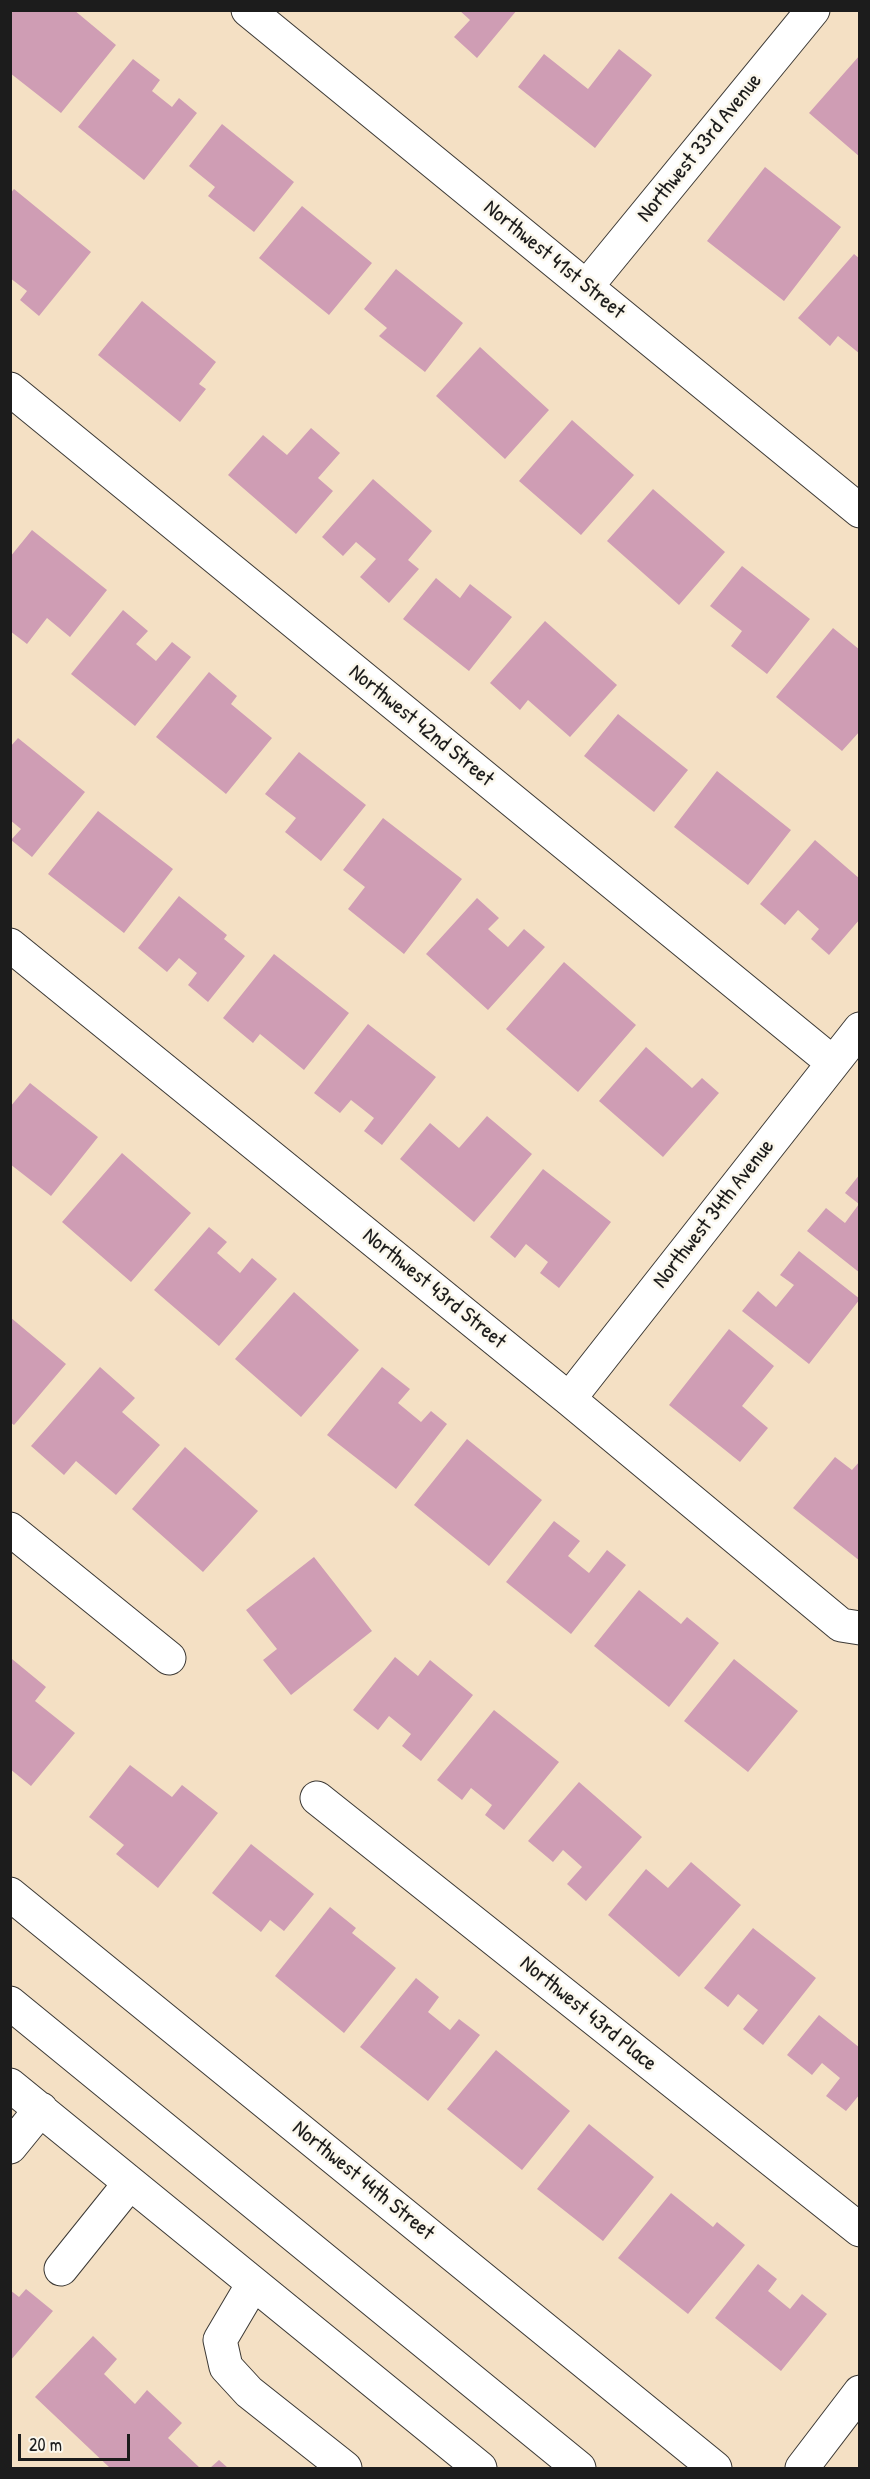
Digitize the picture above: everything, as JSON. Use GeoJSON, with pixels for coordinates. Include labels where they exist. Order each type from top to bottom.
{"type":"FeatureCollection","features":[{"type":"Feature","properties":{"kind":"street","name":"Northwest 41st Street"},"geometry":{"type":"LineString","coordinates":[[248,10],[860,511]]}},
{"type":"Feature","properties":{"kind":"street","name":"Northwest 33rd Avenue"},"geometry":{"type":"LineString","coordinates":[[587,286],[813,10]]}},
{"type":"Feature","properties":{"kind":"street","name":"Northwest 42nd Street"},"geometry":{"type":"LineString","coordinates":[[10,389],[832,1062]]}},
{"type":"Feature","properties":{"kind":"street","name":"Northwest 43rd Street"},"geometry":{"type":"LineString","coordinates":[[10,945],[569,1399],[841,1625],[860,1629]]}},
{"type":"Feature","properties":{"kind":"street","name":"Northwest 34th Avenue"},"geometry":{"type":"LineString","coordinates":[[569,1399],[860,1029]]}},
{"type":"Feature","properties":{"kind":"street"},"geometry":{"type":"LineString","coordinates":[[10,1529],[169,1658]]}},
{"type":"Feature","properties":{"kind":"street","name":"Northwest 43rd Place"},"geometry":{"type":"LineString","coordinates":[[317,1798],[860,2230]]}},
{"type":"Feature","properties":{"kind":"street","name":"Northwest 44th Street"},"geometry":{"type":"LineString","coordinates":[[10,1893],[715,2469]]}},
{"type":"Feature","properties":{"kind":"street"},"geometry":{"type":"LineString","coordinates":[[10,2003],[579,2469]]}},
{"type":"Feature","properties":{"kind":"street"},"geometry":{"type":"LineString","coordinates":[[10,2085],[480,2469]]}},
{"type":"Feature","properties":{"kind":"street"},"geometry":{"type":"LineString","coordinates":[[10,2147],[41,2109]]}},
{"type":"Feature","properties":{"kind":"street"},"geometry":{"type":"LineString","coordinates":[[61,2269],[130,2183]]}},
{"type":"Feature","properties":{"kind":"street"},"geometry":{"type":"LineString","coordinates":[[254,2284],[220,2340],[226,2367],[249,2392],[345,2469]]}},
{"type":"Feature","properties":{"kind":"street"},"geometry":{"type":"LineString","coordinates":[[802,2469],[860,2392]]}},
{"type":"Feature","properties":{"kind":"building"},"geometry":{"type":"Polygon","coordinates":[[[14,10],[74,10],[116,45],[61,113],[10,73],[10,15],[14,10]]]}},
{"type":"Feature","properties":{"kind":"building"},"geometry":{"type":"Polygon","coordinates":[[[459,10],[517,10],[477,58],[454,37],[470,20],[459,10]]]}},
{"type":"Feature","properties":{"kind":"building"},"geometry":{"type":"Polygon","coordinates":[[[619,49],[652,75],[595,148],[518,87],[544,54],[588,89],[619,49]]]}},
{"type":"Feature","properties":{"kind":"building"},"geometry":{"type":"Polygon","coordinates":[[[860,55],[860,157],[809,113],[860,55]]]}},
{"type":"Feature","properties":{"kind":"building"},"geometry":{"type":"Polygon","coordinates":[[[133,59],[160,80],[152,91],[172,107],[179,98],[197,113],[144,180],[78,127],[133,59]]]}},
{"type":"Feature","properties":{"kind":"building"},"geometry":{"type":"Polygon","coordinates":[[[222,124],[294,182],[254,232],[208,196],[215,187],[189,166],[222,124]]]}},
{"type":"Feature","properties":{"kind":"building"},"geometry":{"type":"Polygon","coordinates":[[[765,167],[841,227],[784,301],[707,241],[765,167]]]}},
{"type":"Feature","properties":{"kind":"building"},"geometry":{"type":"Polygon","coordinates":[[[14,189],[91,252],[39,316],[20,300],[27,291],[10,278],[10,194],[14,189]]]}},
{"type":"Feature","properties":{"kind":"building"},"geometry":{"type":"Polygon","coordinates":[[[302,206],[372,263],[329,315],[259,258],[302,206]]]}},
{"type":"Feature","properties":{"kind":"building"},"geometry":{"type":"Polygon","coordinates":[[[854,254],[860,259],[860,354],[838,336],[830,346],[798,318],[854,254]]]}},
{"type":"Feature","properties":{"kind":"building"},"geometry":{"type":"Polygon","coordinates":[[[396,269],[463,323],[425,372],[379,336],[387,328],[364,309],[396,269]]]}},
{"type":"Feature","properties":{"kind":"building"},"geometry":{"type":"Polygon","coordinates":[[[142,301],[216,362],[199,384],[206,389],[180,422],[98,355],[142,301]]]}},
{"type":"Feature","properties":{"kind":"building"},"geometry":{"type":"Polygon","coordinates":[[[480,347],[549,410],[505,459],[436,396],[480,347]]]}},
{"type":"Feature","properties":{"kind":"building"},"geometry":{"type":"Polygon","coordinates":[[[572,420],[634,475],[581,535],[519,481],[572,420]]]}},
{"type":"Feature","properties":{"kind":"building"},"geometry":{"type":"Polygon","coordinates":[[[311,428],[340,453],[318,478],[333,491],[296,534],[228,475],[263,435],[287,455],[311,428]]]}},
{"type":"Feature","properties":{"kind":"building"},"geometry":{"type":"Polygon","coordinates":[[[373,479],[432,531],[408,560],[419,569],[389,603],[360,577],[376,559],[356,542],[343,556],[322,537],[373,479]]]}},
{"type":"Feature","properties":{"kind":"building"},"geometry":{"type":"Polygon","coordinates":[[[653,489],[725,552],[679,605],[607,541],[653,489]]]}},
{"type":"Feature","properties":{"kind":"building"},"geometry":{"type":"Polygon","coordinates":[[[32,530],[107,590],[70,637],[47,618],[27,644],[10,631],[10,557],[32,530]]]}},
{"type":"Feature","properties":{"kind":"building"},"geometry":{"type":"Polygon","coordinates":[[[742,566],[810,619],[767,674],[731,646],[742,631],[710,606],[742,566]]]}},
{"type":"Feature","properties":{"kind":"building"},"geometry":{"type":"Polygon","coordinates":[[[436,578],[460,598],[470,584],[512,617],[469,671],[403,619],[436,578]]]}},
{"type":"Feature","properties":{"kind":"building"},"geometry":{"type":"Polygon","coordinates":[[[123,610],[148,631],[136,644],[156,661],[172,642],[191,657],[135,726],[71,674],[123,610]]]}},
{"type":"Feature","properties":{"kind":"building"},"geometry":{"type":"Polygon","coordinates":[[[545,621],[617,685],[570,737],[528,700],[520,710],[490,683],[545,621]]]}},
{"type":"Feature","properties":{"kind":"building"},"geometry":{"type":"Polygon","coordinates":[[[833,628],[860,650],[860,731],[842,751],[776,697],[833,628]]]}},
{"type":"Feature","properties":{"kind":"building"},"geometry":{"type":"Polygon","coordinates":[[[209,672],[237,696],[231,704],[272,738],[226,794],[156,737],[209,672]]]}},
{"type":"Feature","properties":{"kind":"building"},"geometry":{"type":"Polygon","coordinates":[[[618,714],[688,770],[654,812],[584,756],[618,714]]]}},
{"type":"Feature","properties":{"kind":"building"},"geometry":{"type":"Polygon","coordinates":[[[18,738],[85,792],[32,857],[11,840],[21,829],[10,820],[10,747],[18,738]]]}},
{"type":"Feature","properties":{"kind":"building"},"geometry":{"type":"Polygon","coordinates":[[[299,752],[366,805],[321,861],[285,832],[296,818],[265,794],[299,752]]]}},
{"type":"Feature","properties":{"kind":"building"},"geometry":{"type":"Polygon","coordinates":[[[717,771],[791,830],[748,885],[674,827],[717,771]]]}},
{"type":"Feature","properties":{"kind":"building"},"geometry":{"type":"Polygon","coordinates":[[[98,811],[173,869],[124,933],[48,874],[98,811]]]}},
{"type":"Feature","properties":{"kind":"building"},"geometry":{"type":"Polygon","coordinates":[[[383,818],[462,879],[404,954],[348,909],[365,887],[343,870],[383,818]]]}},
{"type":"Feature","properties":{"kind":"building"},"geometry":{"type":"Polygon","coordinates":[[[815,840],[860,879],[860,919],[829,955],[811,939],[819,929],[798,910],[785,925],[760,904],[815,840]]]}},
{"type":"Feature","properties":{"kind":"building"},"geometry":{"type":"Polygon","coordinates":[[[179,896],[227,935],[224,939],[245,956],[208,1002],[188,985],[197,973],[179,958],[167,972],[138,948],[179,896]]]}},
{"type":"Feature","properties":{"kind":"building"},"geometry":{"type":"Polygon","coordinates":[[[477,898],[499,918],[488,929],[508,947],[524,929],[545,947],[488,1010],[426,954],[477,898]]]}},
{"type":"Feature","properties":{"kind":"building"},"geometry":{"type":"Polygon","coordinates":[[[274,954],[349,1013],[304,1070],[260,1034],[253,1043],[223,1018],[274,954]]]}},
{"type":"Feature","properties":{"kind":"building"},"geometry":{"type":"Polygon","coordinates":[[[564,962],[636,1025],[578,1092],[506,1029],[564,962]]]}},
{"type":"Feature","properties":{"kind":"building"},"geometry":{"type":"Polygon","coordinates":[[[368,1024],[436,1077],[382,1145],[364,1131],[374,1118],[351,1100],[340,1113],[314,1093],[368,1024]]]}},
{"type":"Feature","properties":{"kind":"building"},"geometry":{"type":"Polygon","coordinates":[[[646,1047],[692,1088],[702,1078],[719,1093],[663,1157],[599,1101],[646,1047]]]}},
{"type":"Feature","properties":{"kind":"building"},"geometry":{"type":"Polygon","coordinates":[[[30,1083],[98,1137],[51,1196],[10,1164],[10,1107],[30,1083]]]}},
{"type":"Feature","properties":{"kind":"building"},"geometry":{"type":"Polygon","coordinates":[[[487,1116],[532,1154],[474,1222],[400,1159],[430,1123],[459,1148],[487,1116]]]}},
{"type":"Feature","properties":{"kind":"building"},"geometry":{"type":"Polygon","coordinates":[[[122,1153],[191,1213],[131,1282],[62,1222],[122,1153]]]}},
{"type":"Feature","properties":{"kind":"building"},"geometry":{"type":"Polygon","coordinates":[[[543,1169],[611,1222],[559,1288],[540,1273],[548,1262],[526,1244],[515,1258],[490,1237],[543,1169]]]}},
{"type":"Feature","properties":{"kind":"building"},"geometry":{"type":"Polygon","coordinates":[[[860,1174],[860,1273],[807,1231],[826,1208],[845,1223],[859,1204],[845,1193],[860,1174]]]}},
{"type":"Feature","properties":{"kind":"building"},"geometry":{"type":"Polygon","coordinates":[[[209,1227],[227,1242],[217,1253],[240,1273],[252,1258],[277,1279],[219,1346],[154,1290],[209,1227]]]}},
{"type":"Feature","properties":{"kind":"building"},"geometry":{"type":"Polygon","coordinates":[[[799,1251],[860,1299],[809,1364],[742,1311],[758,1291],[776,1307],[794,1285],[780,1275],[799,1251]]]}},
{"type":"Feature","properties":{"kind":"building"},"geometry":{"type":"Polygon","coordinates":[[[294,1292],[359,1350],[301,1417],[235,1359],[294,1292]]]}},
{"type":"Feature","properties":{"kind":"building"},"geometry":{"type":"Polygon","coordinates":[[[10,1317],[66,1364],[14,1425],[10,1422],[10,1317]]]}},
{"type":"Feature","properties":{"kind":"building"},"geometry":{"type":"Polygon","coordinates":[[[729,1329],[774,1366],[742,1406],[768,1428],[740,1462],[669,1405],[729,1329]]]}},
{"type":"Feature","properties":{"kind":"building"},"geometry":{"type":"Polygon","coordinates":[[[100,1367],[135,1398],[122,1412],[160,1445],[116,1495],[76,1461],[64,1475],[31,1446],[100,1367]]]}},
{"type":"Feature","properties":{"kind":"building"},"geometry":{"type":"Polygon","coordinates":[[[382,1367],[410,1389],[398,1403],[421,1422],[431,1411],[447,1424],[396,1489],[327,1435],[382,1367]]]}},
{"type":"Feature","properties":{"kind":"building"},"geometry":{"type":"Polygon","coordinates":[[[467,1439],[542,1500],[489,1566],[414,1505],[467,1439]]]}},
{"type":"Feature","properties":{"kind":"building"},"geometry":{"type":"Polygon","coordinates":[[[185,1447],[258,1511],[203,1572],[132,1509],[185,1447]]]}},
{"type":"Feature","properties":{"kind":"building"},"geometry":{"type":"Polygon","coordinates":[[[835,1457],[852,1470],[860,1461],[860,1561],[793,1508],[835,1457]]]}},
{"type":"Feature","properties":{"kind":"building"},"geometry":{"type":"Polygon","coordinates":[[[554,1521],[580,1541],[568,1556],[589,1573],[607,1550],[626,1565],[571,1634],[506,1582],[554,1521]]]}},
{"type":"Feature","properties":{"kind":"building"},"geometry":{"type":"Polygon","coordinates":[[[314,1557],[372,1631],[291,1695],[263,1660],[277,1649],[246,1610],[314,1557]]]}},
{"type":"Feature","properties":{"kind":"building"},"geometry":{"type":"Polygon","coordinates":[[[639,1590],[681,1624],[687,1617],[719,1643],[669,1707],[594,1646],[639,1590]]]}},
{"type":"Feature","properties":{"kind":"building"},"geometry":{"type":"Polygon","coordinates":[[[395,1657],[418,1676],[430,1660],[473,1695],[421,1761],[402,1746],[411,1734],[389,1716],[378,1730],[353,1710],[395,1657]]]}},
{"type":"Feature","properties":{"kind":"building"},"geometry":{"type":"Polygon","coordinates":[[[12,1659],[46,1687],[35,1701],[75,1733],[31,1786],[10,1769],[10,1662],[12,1659]]]}},
{"type":"Feature","properties":{"kind":"building"},"geometry":{"type":"Polygon","coordinates":[[[734,1659],[798,1711],[748,1772],[684,1721],[734,1659]]]}},
{"type":"Feature","properties":{"kind":"building"},"geometry":{"type":"Polygon","coordinates":[[[494,1710],[559,1762],[504,1830],[485,1815],[492,1805],[471,1788],[462,1800],[437,1780],[494,1710]]]}},
{"type":"Feature","properties":{"kind":"building"},"geometry":{"type":"Polygon","coordinates":[[[130,1765],[172,1797],[182,1785],[218,1813],[158,1888],[116,1854],[124,1845],[89,1817],[130,1765]]]}},
{"type":"Feature","properties":{"kind":"building"},"geometry":{"type":"Polygon","coordinates":[[[579,1782],[642,1837],[586,1901],[567,1884],[582,1867],[563,1850],[553,1862],[528,1841],[579,1782]]]}},
{"type":"Feature","properties":{"kind":"building"},"geometry":{"type":"Polygon","coordinates":[[[251,1844],[314,1894],[284,1931],[270,1920],[261,1932],[212,1893],[251,1844]]]}},
{"type":"Feature","properties":{"kind":"building"},"geometry":{"type":"Polygon","coordinates":[[[691,1862],[741,1905],[679,1977],[608,1915],[646,1869],[668,1888],[691,1862]]]}},
{"type":"Feature","properties":{"kind":"building"},"geometry":{"type":"Polygon","coordinates":[[[330,1907],[356,1928],[352,1933],[396,1968],[344,2033],[275,1976],[330,1907]]]}},
{"type":"Feature","properties":{"kind":"building"},"geometry":{"type":"Polygon","coordinates":[[[753,1928],[816,1978],[763,2045],[743,2029],[758,2010],[738,1994],[728,2007],[704,1988],[753,1928]]]}},
{"type":"Feature","properties":{"kind":"building"},"geometry":{"type":"Polygon","coordinates":[[[416,1978],[439,1997],[428,2012],[450,2030],[459,2019],[480,2035],[428,2101],[360,2047],[416,1978]]]}},
{"type":"Feature","properties":{"kind":"building"},"geometry":{"type":"Polygon","coordinates":[[[819,2015],[860,2048],[860,2094],[846,2111],[826,2096],[840,2078],[822,2063],[812,2075],[787,2055],[819,2015]]]}},
{"type":"Feature","properties":{"kind":"building"},"geometry":{"type":"Polygon","coordinates":[[[496,2050],[570,2111],[522,2170],[447,2109],[496,2050]]]}},
{"type":"Feature","properties":{"kind":"building"},"geometry":{"type":"Polygon","coordinates":[[[589,2124],[654,2177],[603,2241],[537,2189],[589,2124]]]}},
{"type":"Feature","properties":{"kind":"building"},"geometry":{"type":"Polygon","coordinates":[[[671,2193],[713,2227],[717,2222],[745,2245],[688,2314],[618,2258],[671,2193]]]}},
{"type":"Feature","properties":{"kind":"building"},"geometry":{"type":"Polygon","coordinates":[[[758,2264],[777,2279],[768,2291],[790,2309],[802,2294],[827,2314],[781,2371],[715,2318],[758,2264]]]}},
{"type":"Feature","properties":{"kind":"building"},"geometry":{"type":"Polygon","coordinates":[[[26,2289],[53,2311],[10,2361],[10,2290],[19,2297],[26,2289]]]}},
{"type":"Feature","properties":{"kind":"building"},"geometry":{"type":"Polygon","coordinates":[[[93,2336],[117,2359],[104,2374],[135,2404],[147,2390],[182,2423],[168,2438],[200,2468],[110,2468],[35,2397],[93,2336]]]}},
{"type":"Feature","properties":{"kind":"building"},"geometry":{"type":"Polygon","coordinates":[[[219,2460],[228,2468],[210,2468],[219,2460]]]}}]}
